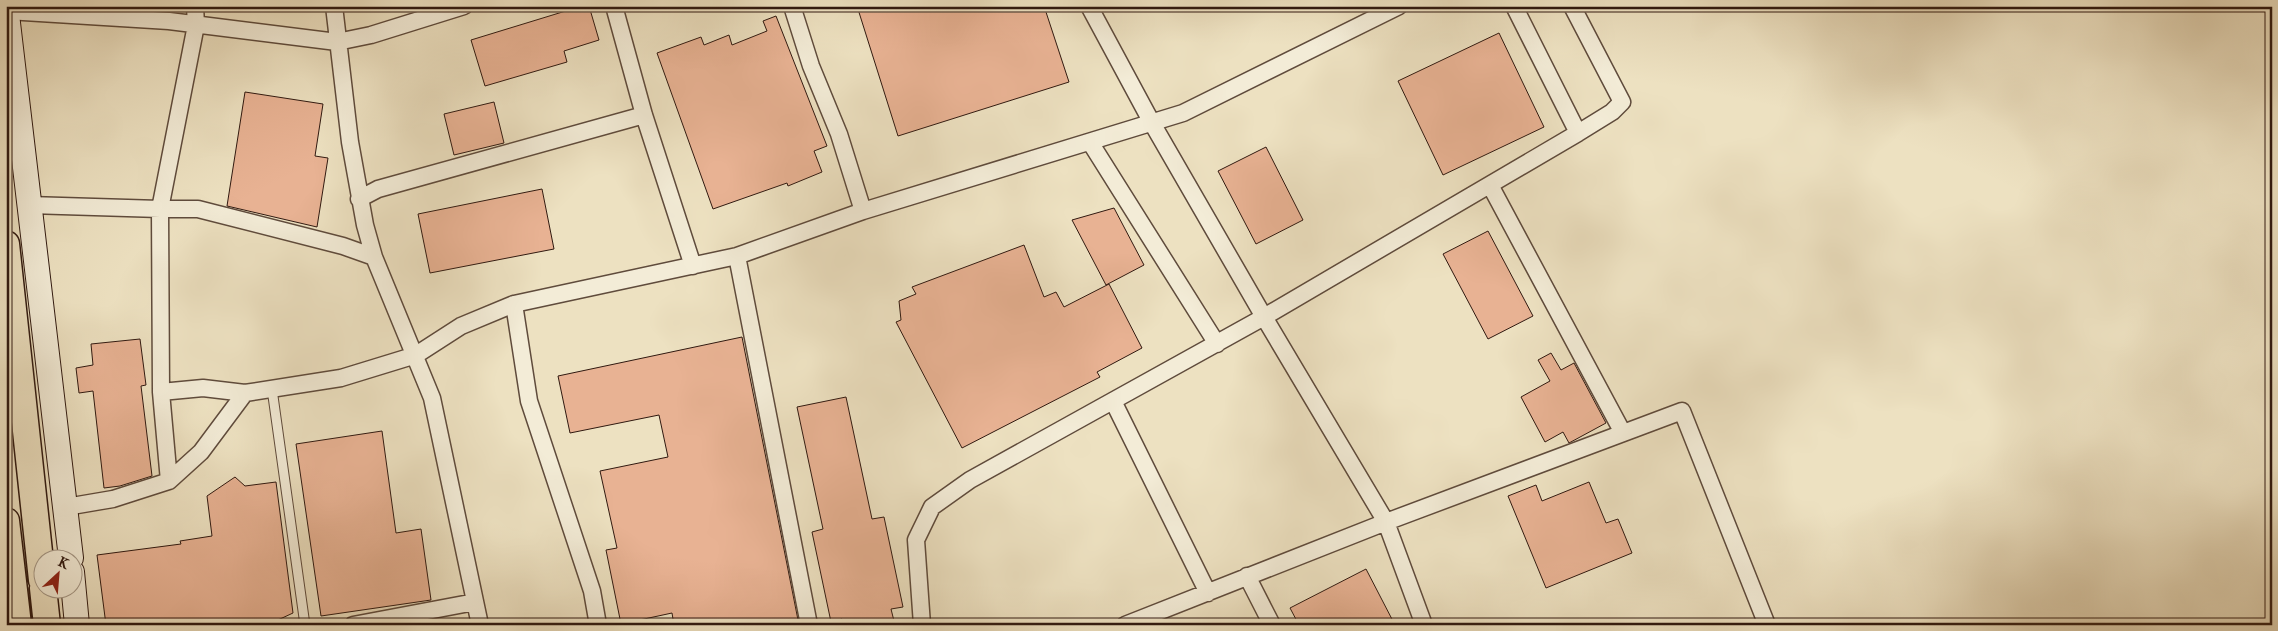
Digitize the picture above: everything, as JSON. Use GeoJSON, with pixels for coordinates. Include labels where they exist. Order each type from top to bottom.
{"type":"FeatureCollection","features":[{"type":"Feature","properties":{"kind":"main road"},"geometry":{"type":"LineString","coordinates":[[7,9],[70,548]]}},
{"type":"Feature","properties":{"kind":"main road"},"geometry":{"type":"LineString","coordinates":[[6,244],[39,548]]}},
{"type":"Feature","properties":{"kind":"main road"},"geometry":{"type":"LineString","coordinates":[[6,520],[18,625]]}},
{"type":"Feature","properties":{"kind":"main road"},"geometry":{"type":"LineString","coordinates":[[45,598],[47,625]]}},
{"type":"Feature","properties":{"kind":"main road"},"geometry":{"type":"LineString","coordinates":[[74,598],[77,625]]}},
{"type":"Feature","properties":{"kind":"street"},"geometry":{"type":"LineString","coordinates":[[169,480],[161,392],[160,209],[196,25],[195,6]]}},
{"type":"Feature","properties":{"kind":"street"},"geometry":{"type":"LineString","coordinates":[[334,6],[337,42],[359,199],[374,257],[416,355],[432,398],[480,625]]}},
{"type":"Feature","properties":{"kind":"street"},"geometry":{"type":"LineString","coordinates":[[7,9],[196,25],[337,42],[371,35],[464,6]]}},
{"type":"Feature","properties":{"kind":"street"},"geometry":{"type":"LineString","coordinates":[[614,6],[644,115],[693,266]]}},
{"type":"Feature","properties":{"kind":"street"},"geometry":{"type":"LineString","coordinates":[[792,6],[811,66],[839,134],[863,211]]}},
{"type":"Feature","properties":{"kind":"street"},"geometry":{"type":"LineString","coordinates":[[1089,6],[1152,123],[1264,317],[1386,522],[1424,625]]}},
{"type":"Feature","properties":{"kind":"street"},"geometry":{"type":"LineString","coordinates":[[161,392],[203,388],[245,393],[341,378],[416,355],[460,326],[514,304],[737,256],[863,211],[1183,113],[1399,6]]}},
{"type":"Feature","properties":{"kind":"street"},"geometry":{"type":"LineString","coordinates":[[1514,6],[1578,134]]}},
{"type":"Feature","properties":{"kind":"street"},"geometry":{"type":"LineString","coordinates":[[922,625],[916,540],[932,507],[970,480],[1217,344],[1578,134],[1612,112],[1622,102],[1572,6]]}},
{"type":"Feature","properties":{"kind":"street"},"geometry":{"type":"LineString","coordinates":[[359,199],[378,190],[644,115]]}},
{"type":"Feature","properties":{"kind":"street"},"geometry":{"type":"LineString","coordinates":[[1090,142],[1217,344]]}},
{"type":"Feature","properties":{"kind":"street"},"geometry":{"type":"LineString","coordinates":[[1490,185],[1623,433]]}},
{"type":"Feature","properties":{"kind":"street"},"geometry":{"type":"LineString","coordinates":[[29,205],[198,209],[343,246],[374,257]]}},
{"type":"Feature","properties":{"kind":"street"},"geometry":{"type":"LineString","coordinates":[[737,256],[809,625]]}},
{"type":"Feature","properties":{"kind":"street"},"geometry":{"type":"LineString","coordinates":[[514,304],[529,401],[592,591],[598,625]]}},
{"type":"Feature","properties":{"kind":"street"},"geometry":{"type":"LineString","coordinates":[[66,508],[113,499],[169,480],[201,452],[245,393]]}},
{"type":"Feature","properties":{"kind":"street"},"geometry":{"type":"LineString","coordinates":[[1113,401],[1208,593]]}},
{"type":"Feature","properties":{"kind":"street"},"geometry":{"type":"LineString","coordinates":[[1128,624],[1386,522],[1682,411],[1767,625]]}},
{"type":"Feature","properties":{"kind":"street"},"geometry":{"type":"LineString","coordinates":[[1247,576],[1272,625]]}},
{"type":"Feature","properties":{"kind":"street"},"geometry":{"type":"LineString","coordinates":[[353,625],[475,602]]}},
{"type":"Feature","properties":{"kind":"lane"},"geometry":{"type":"LineString","coordinates":[[272,388],[305,625]]}},
{"type":"Feature","properties":{"kind":"building"},"geometry":{"type":"Polygon","coordinates":[[[582,6],[589,6],[599,40],[564,51],[567,62],[485,86],[471,40],[582,6]]]}},
{"type":"Feature","properties":{"kind":"building"},"geometry":{"type":"Polygon","coordinates":[[[857,6],[1044,6],[1069,82],[898,136],[857,6]]]}},
{"type":"Feature","properties":{"kind":"building"},"geometry":{"type":"Polygon","coordinates":[[[776,16],[827,146],[814,151],[822,172],[788,186],[787,183],[713,209],[657,53],[701,37],[704,45],[729,35],[732,45],[767,31],[763,21],[776,16]]]}},
{"type":"Feature","properties":{"kind":"building"},"geometry":{"type":"Polygon","coordinates":[[[1499,33],[1544,127],[1443,175],[1398,81],[1499,33]]]}},
{"type":"Feature","properties":{"kind":"building"},"geometry":{"type":"Polygon","coordinates":[[[245,92],[323,104],[315,156],[328,158],[317,227],[227,206],[245,92]]]}},
{"type":"Feature","properties":{"kind":"building"},"geometry":{"type":"Polygon","coordinates":[[[494,102],[504,143],[454,155],[444,114],[494,102]]]}},
{"type":"Feature","properties":{"kind":"building"},"geometry":{"type":"Polygon","coordinates":[[[1266,147],[1303,220],[1256,244],[1218,171],[1266,147]]]}},
{"type":"Feature","properties":{"kind":"building"},"geometry":{"type":"Polygon","coordinates":[[[542,189],[554,249],[430,273],[418,214],[542,189]]]}},
{"type":"Feature","properties":{"kind":"building"},"geometry":{"type":"Polygon","coordinates":[[[1114,208],[1144,265],[1106,285],[1072,220],[1114,208]]]}},
{"type":"Feature","properties":{"kind":"building"},"geometry":{"type":"Polygon","coordinates":[[[1488,231],[1533,316],[1488,339],[1443,254],[1488,231]]]}},
{"type":"Feature","properties":{"kind":"building"},"geometry":{"type":"Polygon","coordinates":[[[1024,245],[1044,297],[1056,292],[1064,307],[1109,284],[1142,348],[1097,372],[1100,377],[962,448],[896,322],[901,320],[899,301],[916,294],[912,287],[1024,245]]]}},
{"type":"Feature","properties":{"kind":"building"},"geometry":{"type":"Polygon","coordinates":[[[742,337],[799,625],[674,625],[672,613],[621,624],[606,550],[617,548],[600,471],[668,457],[659,415],[570,433],[558,376],[742,337]]]}},
{"type":"Feature","properties":{"kind":"building"},"geometry":{"type":"Polygon","coordinates":[[[140,339],[146,385],[141,386],[152,476],[120,486],[104,488],[93,391],[79,393],[76,368],[93,365],[91,344],[140,339]]]}},
{"type":"Feature","properties":{"kind":"building"},"geometry":{"type":"Polygon","coordinates":[[[1551,353],[1561,370],[1574,363],[1606,423],[1569,443],[1563,432],[1545,442],[1521,397],[1550,381],[1538,360],[1551,353]]]}},
{"type":"Feature","properties":{"kind":"building"},"geometry":{"type":"Polygon","coordinates":[[[846,397],[872,519],[884,517],[903,607],[891,609],[895,625],[843,625],[842,619],[831,622],[812,532],[823,529],[797,407],[846,397]]]}},
{"type":"Feature","properties":{"kind":"building"},"geometry":{"type":"Polygon","coordinates":[[[382,431],[396,533],[421,529],[431,600],[321,616],[296,444],[382,431]]]}},
{"type":"Feature","properties":{"kind":"building"},"geometry":{"type":"Polygon","coordinates":[[[235,477],[245,486],[276,482],[293,613],[267,625],[106,625],[97,555],[181,544],[180,541],[212,536],[207,496],[235,477]]]}},
{"type":"Feature","properties":{"kind":"building"},"geometry":{"type":"Polygon","coordinates":[[[1589,482],[1606,523],[1618,519],[1632,553],[1546,588],[1508,496],[1536,485],[1542,501],[1589,482]]]}},
{"type":"Feature","properties":{"kind":"building"},"geometry":{"type":"Polygon","coordinates":[[[1366,569],[1395,625],[1299,625],[1290,608],[1366,569]]]}}]}
